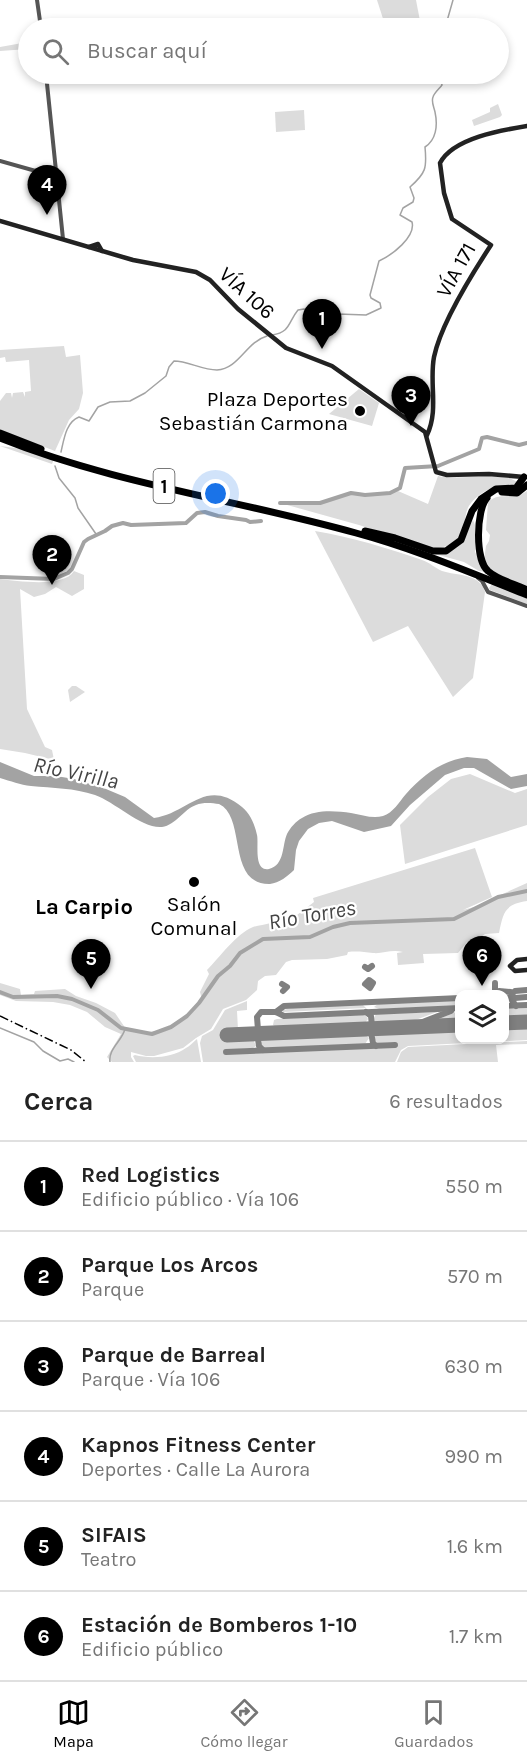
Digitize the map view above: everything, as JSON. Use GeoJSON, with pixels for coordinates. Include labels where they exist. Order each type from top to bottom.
{"type":"FeatureCollection","features":[{"type":"Feature","properties":{"kind":"highway","name":"1"},"geometry":{"type":"LineString","coordinates":[[0,435],[22,447],[106,473],[355,532],[400,546],[501,585],[527,592]]}},
{"type":"Feature","properties":{"kind":"highway","name":"1"},"geometry":{"type":"LineString","coordinates":[[0,435],[55,454],[353,529],[416,548],[527,592]]}},
{"type":"Feature","properties":{"kind":"highway"},"geometry":{"type":"LineString","coordinates":[[0,445],[22,447]]}},
{"type":"Feature","properties":{"kind":"highway"},"geometry":{"type":"LineString","coordinates":[[514,477],[525,481]]}},
{"type":"Feature","properties":{"kind":"highway"},"geometry":{"type":"LineString","coordinates":[[353,529],[388,536],[431,551],[446,551],[461,540],[471,511],[481,499],[494,490],[514,489],[525,481]]}},
{"type":"Feature","properties":{"kind":"highway"},"geometry":{"type":"LineString","coordinates":[[525,481],[519,493],[496,493],[484,500],[480,512],[479,541],[480,556],[486,570],[527,592]]}},
{"type":"Feature","properties":{"kind":"main road","name":"VÍA 171"},"geometry":{"type":"LineString","coordinates":[[427,435],[433,419],[435,352],[454,308],[491,245],[452,219],[444,193],[440,163],[449,152],[477,137],[527,126]]}},
{"type":"Feature","properties":{"kind":"main road","name":"VÍA 106"},"geometry":{"type":"LineString","coordinates":[[0,221],[133,260],[196,272],[210,280],[238,309],[286,348],[332,366],[427,435]]}},
{"type":"Feature","properties":{"kind":"main road"},"geometry":{"type":"LineString","coordinates":[[427,435],[435,469],[447,475],[489,474],[514,477]]}},
{"type":"Feature","properties":{"kind":"main road"},"geometry":{"type":"LineString","coordinates":[[527,958],[517,960],[510,966],[515,971],[527,970]]}},
{"type":"Feature","properties":{"kind":"street"},"geometry":{"type":"LineString","coordinates":[[37,0],[40,18]]}},
{"type":"Feature","properties":{"kind":"street"},"geometry":{"type":"LineString","coordinates":[[47,84],[63,239]]}},
{"type":"Feature","properties":{"kind":"street"},"geometry":{"type":"LineString","coordinates":[[0,161],[57,177]]}},
{"type":"Feature","properties":{"kind":"street"},"geometry":{"type":"LineString","coordinates":[[458,568],[480,580],[487,591],[527,606]]}},
{"type":"Feature","properties":{"kind":"street"},"geometry":{"type":"LineString","coordinates":[[487,591],[490,583],[501,585]]}},
{"type":"Feature","properties":{"kind":"shaded area"},"geometry":{"type":"Polygon","coordinates":[[[377,0],[416,0],[419,18],[383,18],[377,0]]]}},
{"type":"Feature","properties":{"kind":"shaded area"},"geometry":{"type":"Polygon","coordinates":[[[18,44],[18,50],[0,51],[0,47],[18,44]]]}},
{"type":"Feature","properties":{"kind":"shaded area"},"geometry":{"type":"Polygon","coordinates":[[[498,104],[502,115],[500,117],[474,126],[472,120],[490,112],[490,108],[498,104]]]}},
{"type":"Feature","properties":{"kind":"shaded area"},"geometry":{"type":"Polygon","coordinates":[[[304,110],[305,130],[276,132],[275,112],[304,110]]]}},
{"type":"Feature","properties":{"kind":"shaded area"},"geometry":{"type":"Polygon","coordinates":[[[64,346],[66,357],[80,355],[83,393],[79,409],[69,420],[55,451],[0,430],[0,401],[6,393],[11,393],[12,398],[13,393],[23,392],[25,397],[25,392],[31,391],[29,360],[6,362],[5,357],[0,358],[0,350],[64,346]]]}},
{"type":"Feature","properties":{"kind":"shaded area"},"geometry":{"type":"Polygon","coordinates":[[[359,389],[379,403],[372,426],[329,414],[359,389]]]}},
{"type":"Feature","properties":{"kind":"shaded area"},"geometry":{"type":"Polygon","coordinates":[[[0,446],[23,449],[54,459],[52,464],[0,446]]]}},
{"type":"Feature","properties":{"kind":"shaded area"},"geometry":{"type":"Polygon","coordinates":[[[438,476],[490,476],[517,482],[490,489],[478,496],[468,508],[461,537],[452,544],[435,548],[280,503],[320,503],[351,493],[365,495],[398,491],[428,504],[438,476]]]}},
{"type":"Feature","properties":{"kind":"shaded area"},"geometry":{"type":"Polygon","coordinates":[[[527,491],[527,587],[493,572],[484,560],[490,535],[486,530],[488,502],[497,497],[522,494],[527,491]]]}},
{"type":"Feature","properties":{"kind":"shaded area"},"geometry":{"type":"Polygon","coordinates":[[[473,520],[475,552],[486,572],[479,571],[464,562],[435,554],[456,547],[473,520]]]}},
{"type":"Feature","properties":{"kind":"shaded area"},"geometry":{"type":"Polygon","coordinates":[[[315,531],[383,547],[425,561],[442,571],[467,576],[478,581],[485,592],[473,678],[453,697],[408,626],[373,642],[315,531]]]}},
{"type":"Feature","properties":{"kind":"shaded area"},"geometry":{"type":"Polygon","coordinates":[[[74,571],[84,575],[84,589],[72,596],[56,587],[45,594],[34,597],[20,589],[27,709],[45,747],[52,750],[54,760],[0,749],[0,579],[51,582],[61,580],[74,571]]]}},
{"type":"Feature","properties":{"kind":"shaded area"},"geometry":{"type":"Polygon","coordinates":[[[492,584],[527,598],[527,604],[490,590],[492,584]]]}},
{"type":"Feature","properties":{"kind":"shaded area"},"geometry":{"type":"Polygon","coordinates":[[[72,686],[85,692],[70,702],[68,690],[72,686]]]}},
{"type":"Feature","properties":{"kind":"shaded area","name":"Río Virilla"},"geometry":{"type":"Polygon","coordinates":[[[467,757],[487,759],[511,777],[527,774],[527,786],[511,789],[474,768],[464,768],[445,775],[410,805],[391,826],[364,832],[332,821],[319,823],[308,829],[299,841],[294,870],[283,879],[270,884],[256,881],[247,874],[242,863],[233,822],[227,811],[219,804],[199,804],[162,827],[137,820],[95,795],[19,784],[0,778],[0,762],[34,776],[74,779],[125,797],[154,818],[166,815],[207,796],[217,795],[229,799],[242,807],[250,816],[257,835],[259,862],[264,869],[269,869],[278,863],[287,834],[302,818],[326,811],[371,817],[387,815],[426,775],[441,765],[467,757]]]}},
{"type":"Feature","properties":{"kind":"shaded area"},"geometry":{"type":"Polygon","coordinates":[[[470,774],[515,793],[527,789],[527,825],[405,864],[400,825],[428,797],[451,779],[470,774]]]}},
{"type":"Feature","properties":{"kind":"shaded area"},"geometry":{"type":"Polygon","coordinates":[[[475,848],[492,897],[463,910],[527,883],[527,901],[509,907],[502,920],[499,933],[485,934],[475,941],[467,942],[458,953],[423,954],[424,963],[398,965],[397,953],[403,952],[395,951],[348,952],[347,955],[327,959],[286,962],[276,975],[265,976],[258,981],[257,990],[246,1000],[223,1009],[211,1029],[183,1048],[154,1056],[131,1052],[134,1062],[112,1062],[107,1057],[121,1034],[105,1027],[87,1012],[70,1005],[16,1001],[0,995],[0,983],[20,989],[21,995],[34,994],[35,991],[65,989],[115,1013],[126,1029],[159,1031],[186,1017],[202,1000],[200,992],[209,974],[207,970],[234,940],[247,930],[271,923],[272,927],[296,921],[297,915],[314,902],[313,898],[475,848]]]}},
{"type":"Feature","properties":{"kind":"shaded area"},"geometry":{"type":"Polygon","coordinates":[[[455,1000],[455,1006],[379,1009],[374,1007],[378,1004],[455,1000]]]}},
{"type":"Feature","properties":{"kind":"shaded area"},"geometry":{"type":"Polygon","coordinates":[[[247,1001],[247,1010],[237,1011],[238,1030],[223,1031],[223,1039],[253,1039],[256,1046],[226,1050],[226,1054],[396,1047],[395,1042],[377,1043],[374,1038],[378,1033],[455,1030],[455,1044],[408,1046],[401,1050],[395,1062],[203,1062],[200,1043],[202,1036],[213,1030],[225,1010],[247,1001]]]}},
{"type":"Feature","properties":{"kind":"shaded area"},"geometry":{"type":"Polygon","coordinates":[[[362,1004],[366,1008],[283,1012],[283,1010],[292,1008],[362,1004]]]}},
{"type":"Feature","properties":{"kind":"shaded area"},"geometry":{"type":"Polygon","coordinates":[[[527,1008],[527,1017],[509,1018],[509,1009],[527,1008]]]}},
{"type":"Feature","properties":{"kind":"shaded area"},"geometry":{"type":"Polygon","coordinates":[[[437,1012],[410,1022],[376,1024],[373,1020],[376,1014],[437,1012]]]}},
{"type":"Feature","properties":{"kind":"shaded area"},"geometry":{"type":"Polygon","coordinates":[[[455,1013],[455,1020],[433,1021],[455,1013]]]}},
{"type":"Feature","properties":{"kind":"shaded area"},"geometry":{"type":"Polygon","coordinates":[[[363,1015],[368,1019],[364,1024],[277,1028],[273,1025],[274,1020],[277,1019],[363,1015]]]}},
{"type":"Feature","properties":{"kind":"shaded area"},"geometry":{"type":"Polygon","coordinates":[[[527,1027],[527,1040],[509,1041],[509,1028],[527,1027]]]}},
{"type":"Feature","properties":{"kind":"shaded area"},"geometry":{"type":"Polygon","coordinates":[[[364,1034],[369,1038],[365,1044],[264,1048],[261,1044],[265,1038],[364,1034]]]}},
{"type":"Feature","properties":{"kind":"shaded area"},"geometry":{"type":"Polygon","coordinates":[[[197,1039],[201,1062],[136,1062],[133,1056],[168,1056],[189,1046],[197,1039]]]}},
{"type":"Feature","properties":{"kind":"shaded area"},"geometry":{"type":"Polygon","coordinates":[[[527,1041],[527,1044],[496,1045],[498,1062],[397,1062],[401,1052],[408,1047],[509,1044],[509,1042],[527,1041]]]}},
{"type":"Feature","properties":{"kind":"waterway"},"geometry":{"type":"LineString","coordinates":[[448,18],[453,0]]}},
{"type":"Feature","properties":{"kind":"waterway"},"geometry":{"type":"LineString","coordinates":[[272,335],[283,332],[298,310],[304,309],[321,316],[366,315],[381,308],[380,303],[370,295],[379,261],[402,245],[410,234],[412,222],[400,215],[403,208],[413,202],[410,187],[424,170],[425,147],[432,141],[436,127],[432,101],[442,84]]}},
{"type":"Feature","properties":{"kind":"waterway"},"geometry":{"type":"LineString","coordinates":[[61,452],[66,431],[75,419],[79,417],[89,421],[98,407],[110,402],[130,401],[145,393],[166,376],[174,361],[211,370],[225,368],[253,344],[267,336]]}},
{"type":"Feature","properties":{"kind":"waterway"},"geometry":{"type":"LineString","coordinates":[[280,503],[320,503],[351,493],[365,495],[390,493],[400,488],[405,468],[438,466],[479,449],[482,438],[487,437],[519,445],[527,443]]}},
{"type":"Feature","properties":{"kind":"waterway"},"geometry":{"type":"LineString","coordinates":[[55,466],[59,478],[75,498],[78,508],[96,534]]}},
{"type":"Feature","properties":{"kind":"waterway"},"geometry":{"type":"LineString","coordinates":[[0,577],[54,579],[68,573],[84,542],[112,526],[123,523],[131,525],[186,523],[197,513],[205,512],[250,522],[261,521]]}},
{"type":"Feature","properties":{"kind":"waterway","name":"Río Torres"},"geometry":{"type":"LineString","coordinates":[[0,992],[13,997],[57,996],[72,999],[98,1010],[121,1028],[152,1034],[171,1027],[187,1016],[218,976],[240,953],[263,939],[310,937],[333,927],[350,923],[454,919],[498,897],[527,891]]}},
{"type":"Feature","properties":{"kind":"waterway"},"geometry":{"type":"LineString","coordinates":[[0,1028],[34,1042],[43,1051],[60,1061],[68,1059],[74,1062]]}},
{"type":"Feature","properties":{"kind":"waterway"},"geometry":{"type":"LineString","coordinates":[[110,1062],[111,1053],[125,1029]]}},
{"type":"Feature","properties":{"kind":"taxiway"},"geometry":{"type":"LineString","coordinates":[[365,967],[368,969],[372,966]]}},
{"type":"Feature","properties":{"kind":"taxiway"},"geometry":{"type":"LineString","coordinates":[[369,980],[373,983],[370,988],[365,984],[369,980]]}},
{"type":"Feature","properties":{"kind":"taxiway"},"geometry":{"type":"LineString","coordinates":[[495,983],[495,994],[499,991],[511,992],[516,1006]]}},
{"type":"Feature","properties":{"kind":"taxiway"},"geometry":{"type":"LineString","coordinates":[[282,984],[287,987],[283,991]]}},
{"type":"Feature","properties":{"kind":"taxiway"},"geometry":{"type":"LineString","coordinates":[[512,994],[515,991],[527,990]]}},
{"type":"Feature","properties":{"kind":"taxiway"},"geometry":{"type":"LineString","coordinates":[[509,998],[513,1001],[515,998],[527,997]]}},
{"type":"Feature","properties":{"kind":"taxiway"},"geometry":{"type":"LineString","coordinates":[[276,1012],[284,1006],[455,998]]}},
{"type":"Feature","properties":{"kind":"taxiway"},"geometry":{"type":"LineString","coordinates":[[509,1006],[527,1005]]}},
{"type":"Feature","properties":{"kind":"taxiway"},"geometry":{"type":"LineString","coordinates":[[263,1050],[259,1046],[258,1039],[263,1034],[258,1030],[257,1017],[261,1012],[276,1012],[284,1016],[455,1008]]}},
{"type":"Feature","properties":{"kind":"taxiway"},"geometry":{"type":"LineString","coordinates":[[401,1028],[451,1011]]}},
{"type":"Feature","properties":{"kind":"taxiway"},"geometry":{"type":"LineString","coordinates":[[366,1012],[371,1016],[372,1026],[376,1029],[371,1034]]}},
{"type":"Feature","properties":{"kind":"taxiway"},"geometry":{"type":"LineString","coordinates":[[371,1024],[367,1029],[371,1032],[373,1043],[376,1046]]}},
{"type":"Feature","properties":{"kind":"taxiway"},"geometry":{"type":"LineString","coordinates":[[226,1052],[395,1045]]}},
{"type":"Feature","properties":{"kind":"runway"},"geometry":{"type":"LineString","coordinates":[[509,1023],[527,1022]]}},
{"type":"Feature","properties":{"kind":"runway"},"geometry":{"type":"LineString","coordinates":[[227,1035],[455,1025]]}},
{"type":"Feature","properties":{"kind":"railway"},"geometry":{"type":"LineString","coordinates":[[0,1016],[71,1050],[86,1062]]}},
{"type":"Feature","properties":{"kind":"place","name":"Kapnos Fitness Center"},"geometry":{"type":"Point","coordinates":[47,215]}},
{"type":"Feature","properties":{"kind":"place","name":"Red Logistics"},"geometry":{"type":"Point","coordinates":[322,349]}},
{"type":"Feature","properties":{"kind":"place","name":"Plaza Deportes Sebastián Carmona"},"geometry":{"type":"Point","coordinates":[360,411]}},
{"type":"Feature","properties":{"kind":"place","name":"Parque de Barreal"},"geometry":{"type":"Point","coordinates":[411,426]}},
{"type":"Feature","properties":{"kind":"place","name":"Parque Los Arcos"},"geometry":{"type":"Point","coordinates":[52,585]}},
{"type":"Feature","properties":{"kind":"place","name":"Salón Comunal"},"geometry":{"type":"Point","coordinates":[194,882]}},
{"type":"Feature","properties":{"kind":"place","name":"Estación de Bomberos 1-10"},"geometry":{"type":"Point","coordinates":[482,986]}},
{"type":"Feature","properties":{"kind":"place","name":"SIFAIS"},"geometry":{"type":"Point","coordinates":[91,989]}},
{"type":"Feature","properties":{"kind":"district","name":"La Carpio"},"geometry":{"type":"Point","coordinates":[84,907]}}]}
